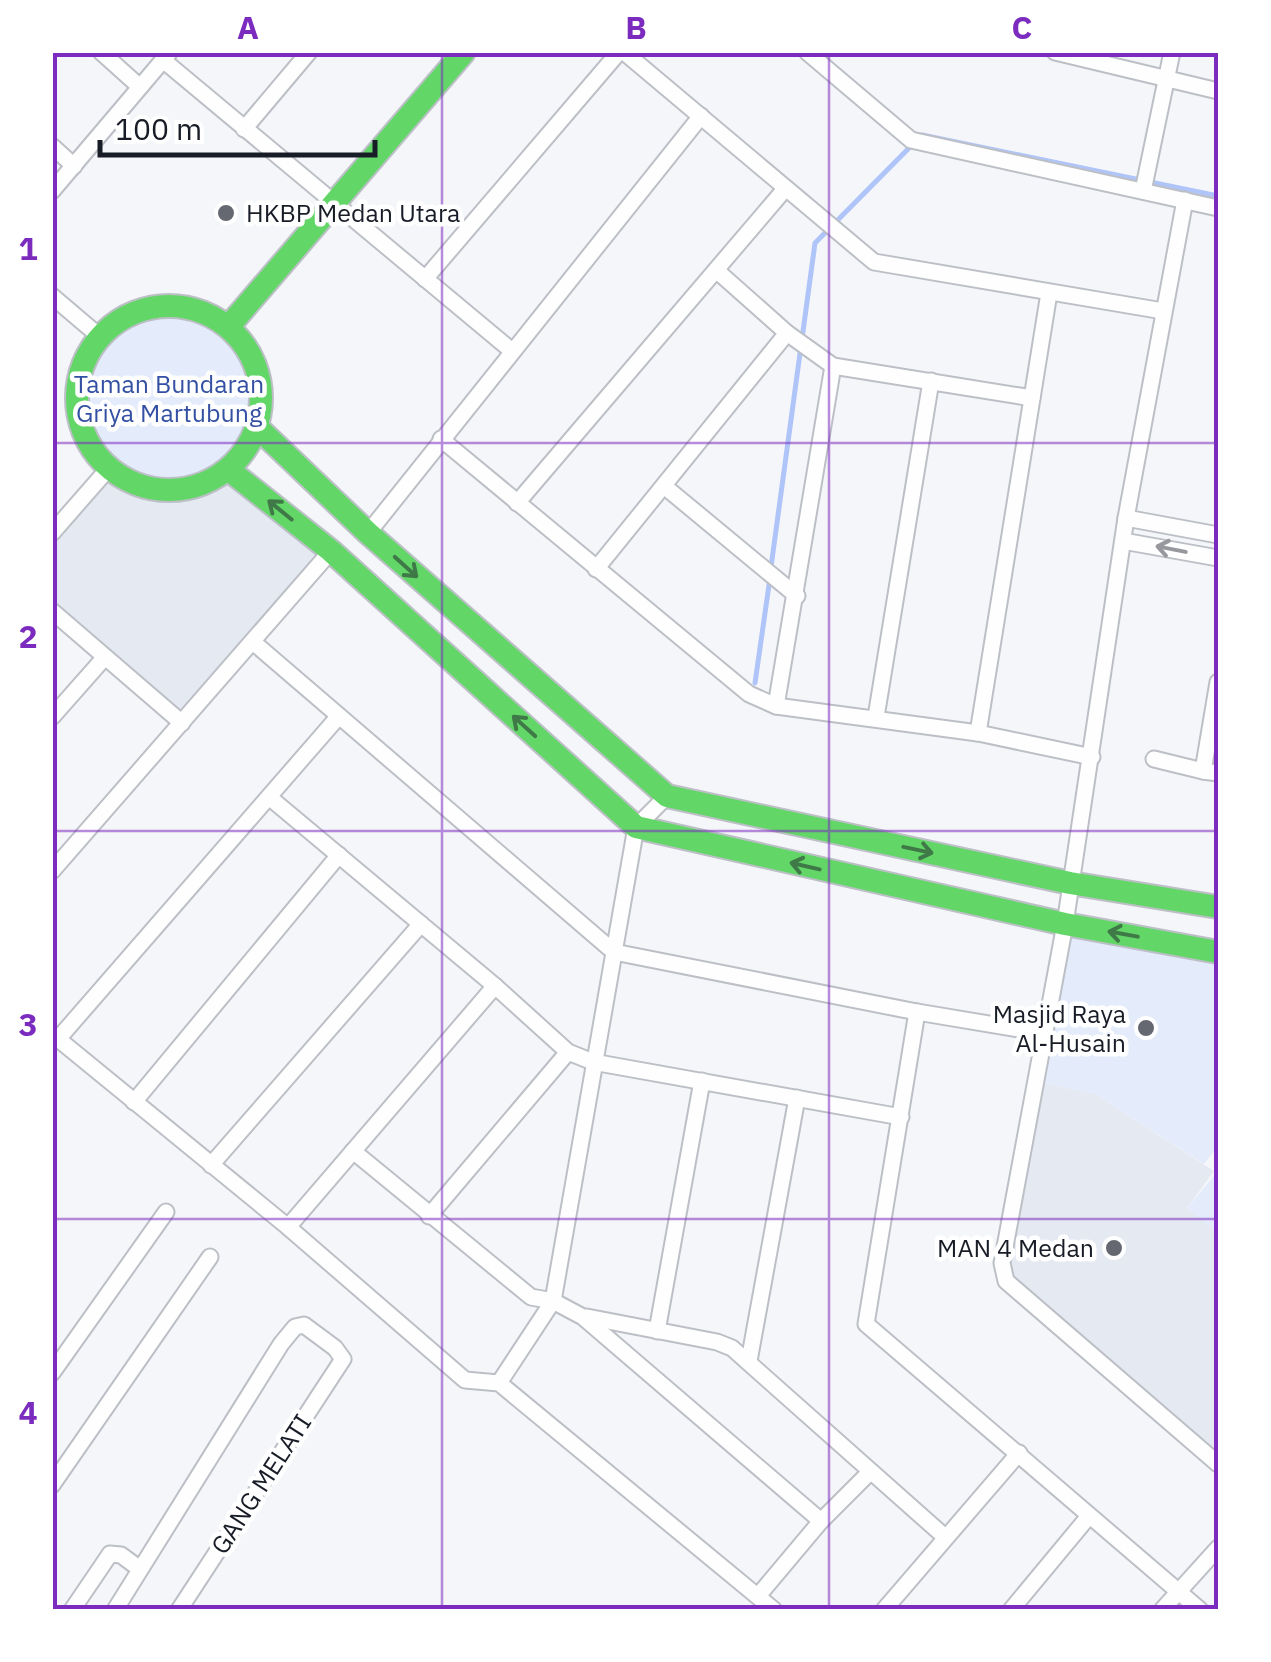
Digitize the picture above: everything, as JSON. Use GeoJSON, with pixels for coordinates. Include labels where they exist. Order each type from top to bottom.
{"type":"FeatureCollection","features":[{"type":"Feature","properties":{"kind":"street"},"geometry":{"type":"LineString","coordinates":[[101,52],[140,87]]}},
{"type":"Feature","properties":{"kind":"street"},"geometry":{"type":"LineString","coordinates":[[244,129],[309,52]]}},
{"type":"Feature","properties":{"kind":"street"},"geometry":{"type":"LineString","coordinates":[[229,326],[464,52]]}},
{"type":"Feature","properties":{"kind":"street"},"geometry":{"type":"LineString","coordinates":[[425,279],[621,52],[874,262],[1162,311]]}},
{"type":"Feature","properties":{"kind":"street"},"geometry":{"type":"LineString","coordinates":[[807,52],[917,142],[1144,184],[1218,208]]}},
{"type":"Feature","properties":{"kind":"street"},"geometry":{"type":"LineString","coordinates":[[1054,52],[1080,55],[1218,91]]}},
{"type":"Feature","properties":{"kind":"street"},"geometry":{"type":"LineString","coordinates":[[1144,184],[1172,52]]}},
{"type":"Feature","properties":{"kind":"street"},"geometry":{"type":"LineString","coordinates":[[52,191],[166,56],[244,129],[512,352]]}},
{"type":"Feature","properties":{"kind":"street"},"geometry":{"type":"LineString","coordinates":[[368,533],[701,116]]}},
{"type":"Feature","properties":{"kind":"street"},"geometry":{"type":"LineString","coordinates":[[52,146],[74,166]]}},
{"type":"Feature","properties":{"kind":"street"},"geometry":{"type":"LineString","coordinates":[[517,503],[785,189]]}},
{"type":"Feature","properties":{"kind":"street"},"geometry":{"type":"LineString","coordinates":[[1185,200],[1122,540],[1065,924],[1003,1273],[1006,1281],[1218,1464]]}},
{"type":"Feature","properties":{"kind":"street"},"geometry":{"type":"LineString","coordinates":[[716,270],[833,366],[1032,398]]}},
{"type":"Feature","properties":{"kind":"street"},"geometry":{"type":"LineString","coordinates":[[978,733],[1048,293]]}},
{"type":"Feature","properties":{"kind":"street"},"geometry":{"type":"LineString","coordinates":[[52,296],[99,336]]}},
{"type":"Feature","properties":{"kind":"street"},"geometry":{"type":"LineString","coordinates":[[162,305],[198,309],[229,326],[252,355],[263,391],[258,428],[229,470],[200,486],[168,491],[136,485],[108,469],[86,440],[76,404],[80,368],[99,336],[127,314],[162,305]]}},
{"type":"Feature","properties":{"kind":"street"},"geometry":{"type":"LineString","coordinates":[[596,569],[664,486],[797,340]]}},
{"type":"Feature","properties":{"kind":"street"},"geometry":{"type":"LineString","coordinates":[[776,706],[833,366]]}},
{"type":"Feature","properties":{"kind":"street"},"geometry":{"type":"LineString","coordinates":[[876,717],[931,382]]}},
{"type":"Feature","properties":{"kind":"street"},"geometry":{"type":"LineString","coordinates":[[258,428],[368,533],[667,796],[1070,883],[1218,908]]}},
{"type":"Feature","properties":{"kind":"street"},"geometry":{"type":"LineString","coordinates":[[441,439],[749,694],[776,706],[978,733],[1092,757]]}},
{"type":"Feature","properties":{"kind":"street"},"geometry":{"type":"LineString","coordinates":[[52,533],[108,469]]}},
{"type":"Feature","properties":{"kind":"street"},"geometry":{"type":"LineString","coordinates":[[229,470],[331,551],[636,828],[1065,924],[1218,952]]}},
{"type":"Feature","properties":{"kind":"street"},"geometry":{"type":"LineString","coordinates":[[664,486],[797,596]]}},
{"type":"Feature","properties":{"kind":"street"},"geometry":{"type":"LineString","coordinates":[[1126,518],[1218,535]]}},
{"type":"Feature","properties":{"kind":"street"},"geometry":{"type":"LineString","coordinates":[[1122,540],[1218,558]]}},
{"type":"Feature","properties":{"kind":"street"},"geometry":{"type":"LineString","coordinates":[[52,871],[331,551]]}},
{"type":"Feature","properties":{"kind":"street"},"geometry":{"type":"LineString","coordinates":[[52,611],[182,722]]}},
{"type":"Feature","properties":{"kind":"street"},"geometry":{"type":"LineString","coordinates":[[253,642],[614,952],[1043,1033]]}},
{"type":"Feature","properties":{"kind":"street"},"geometry":{"type":"LineString","coordinates":[[52,718],[106,656]]}},
{"type":"Feature","properties":{"kind":"street"},"geometry":{"type":"LineString","coordinates":[[1154,760],[1211,772],[1218,682]]}},
{"type":"Feature","properties":{"kind":"street"},"geometry":{"type":"LineString","coordinates":[[340,716],[55,1036],[288,1227],[465,1380],[498,1383],[774,1610]]}},
{"type":"Feature","properties":{"kind":"street"},"geometry":{"type":"LineString","coordinates":[[270,796],[568,1052],[592,1062],[901,1117]]}},
{"type":"Feature","properties":{"kind":"street"},"geometry":{"type":"LineString","coordinates":[[498,1383],[553,1300],[636,828],[667,796]]}},
{"type":"Feature","properties":{"kind":"street"},"geometry":{"type":"LineString","coordinates":[[134,1102],[338,855]]}},
{"type":"Feature","properties":{"kind":"street"},"geometry":{"type":"LineString","coordinates":[[210,1165],[421,924]]}},
{"type":"Feature","properties":{"kind":"street"},"geometry":{"type":"LineString","coordinates":[[288,1227],[495,986]]}},
{"type":"Feature","properties":{"kind":"street"},"geometry":{"type":"LineString","coordinates":[[917,1012],[866,1324],[1200,1610]]}},
{"type":"Feature","properties":{"kind":"street"},"geometry":{"type":"LineString","coordinates":[[429,1216],[568,1052]]}},
{"type":"Feature","properties":{"kind":"street"},"geometry":{"type":"LineString","coordinates":[[657,1331],[702,1082]]}},
{"type":"Feature","properties":{"kind":"street"},"geometry":{"type":"LineString","coordinates":[[749,1361],[796,1098]]}},
{"type":"Feature","properties":{"kind":"street"},"geometry":{"type":"LineString","coordinates":[[353,1151],[531,1297],[553,1300],[583,1316],[821,1521]]}},
{"type":"Feature","properties":{"kind":"street"},"geometry":{"type":"LineString","coordinates":[[52,1372],[166,1212]]}},
{"type":"Feature","properties":{"kind":"street"},"geometry":{"type":"LineString","coordinates":[[52,1485],[210,1257]]}},
{"type":"Feature","properties":{"kind":"street"},"geometry":{"type":"LineString","coordinates":[[583,1316],[725,1344],[749,1361],[945,1538]]}},
{"type":"Feature","properties":{"kind":"street","name":"GANG MELATI"},"geometry":{"type":"LineString","coordinates":[[140,1569],[295,1326],[308,1327],[335,1348],[342,1359],[179,1610]]}},
{"type":"Feature","properties":{"kind":"street"},"geometry":{"type":"LineString","coordinates":[[884,1610],[1019,1454]]}},
{"type":"Feature","properties":{"kind":"street"},"geometry":{"type":"LineString","coordinates":[[758,1596],[821,1521],[870,1473]]}},
{"type":"Feature","properties":{"kind":"street"},"geometry":{"type":"LineString","coordinates":[[1010,1610],[1089,1516]]}},
{"type":"Feature","properties":{"kind":"street"},"geometry":{"type":"LineString","coordinates":[[1162,1610],[1218,1548]]}},
{"type":"Feature","properties":{"kind":"street"},"geometry":{"type":"LineString","coordinates":[[72,1610],[110,1554],[120,1555],[140,1569],[115,1610]]}},
{"type":"Feature","properties":{"kind":"shaded area"},"geometry":{"type":"Polygon","coordinates":[[[108,469],[229,470],[327,552],[181,716],[53,610],[53,533],[108,469]]]}},
{"type":"Feature","properties":{"kind":"shaded area","name":"MAN 4 Medan"},"geometry":{"type":"Polygon","coordinates":[[[1039,1082],[1095,1094],[1214,1171],[1187,1208],[1218,1232],[1218,1457],[1013,1283],[1008,1263],[1039,1082]]]}},
{"type":"Feature","properties":{"kind":"green space","name":"Taman Bundaran Griya Martubung"},"geometry":{"type":"Polygon","coordinates":[[[169,306],[204,313],[234,333],[254,363],[261,398],[254,433],[234,463],[204,483],[169,490],[134,483],[104,463],[84,433],[77,398],[84,363],[104,333],[134,313],[169,306]]]}},
{"type":"Feature","properties":{"kind":"green space"},"geometry":{"type":"Polygon","coordinates":[[[1071,929],[1218,956],[1218,1146],[1204,1164],[1095,1094],[1039,1082],[1071,929]]]}},
{"type":"Feature","properties":{"kind":"green space"},"geometry":{"type":"Polygon","coordinates":[[[1218,1171],[1218,1233],[1187,1208],[1218,1171]]]}},
{"type":"Feature","properties":{"kind":"waterway"},"geometry":{"type":"LineString","coordinates":[[919,138],[922,135],[1218,196]]}},
{"type":"Feature","properties":{"kind":"waterway"},"geometry":{"type":"LineString","coordinates":[[771,567],[815,243],[911,146]]}},
{"type":"Feature","properties":{"kind":"waterway"},"geometry":{"type":"LineString","coordinates":[[755,683],[770,578]]}},
{"type":"Feature","properties":{"kind":"traffic: fast"},"geometry":{"type":"LineString","coordinates":[[229,326],[464,52]]}},
{"type":"Feature","properties":{"kind":"traffic: fast"},"geometry":{"type":"LineString","coordinates":[[169,306],[204,313],[234,333],[254,363],[261,398],[254,433],[234,463],[204,483],[169,490],[134,483],[104,463],[84,433],[77,398],[84,363],[104,333],[134,313],[169,306]]}},
{"type":"Feature","properties":{"kind":"traffic: fast"},"geometry":{"type":"LineString","coordinates":[[258,428],[368,533],[667,796],[1070,883],[1218,907]]}},
{"type":"Feature","properties":{"kind":"traffic: fast"},"geometry":{"type":"LineString","coordinates":[[229,470],[331,551],[636,827],[1065,924],[1218,952]]}},
{"type":"Feature","properties":{"kind":"place","name":"HKBP Medan Utara"},"geometry":{"type":"Point","coordinates":[226,213]}},
{"type":"Feature","properties":{"kind":"place","name":"Masjid Raya Al-Husain"},"geometry":{"type":"Point","coordinates":[1146,1028]}},
{"type":"Feature","properties":{"kind":"place","name":"MAN 4 Medan"},"geometry":{"type":"Point","coordinates":[1114,1248]}}]}
